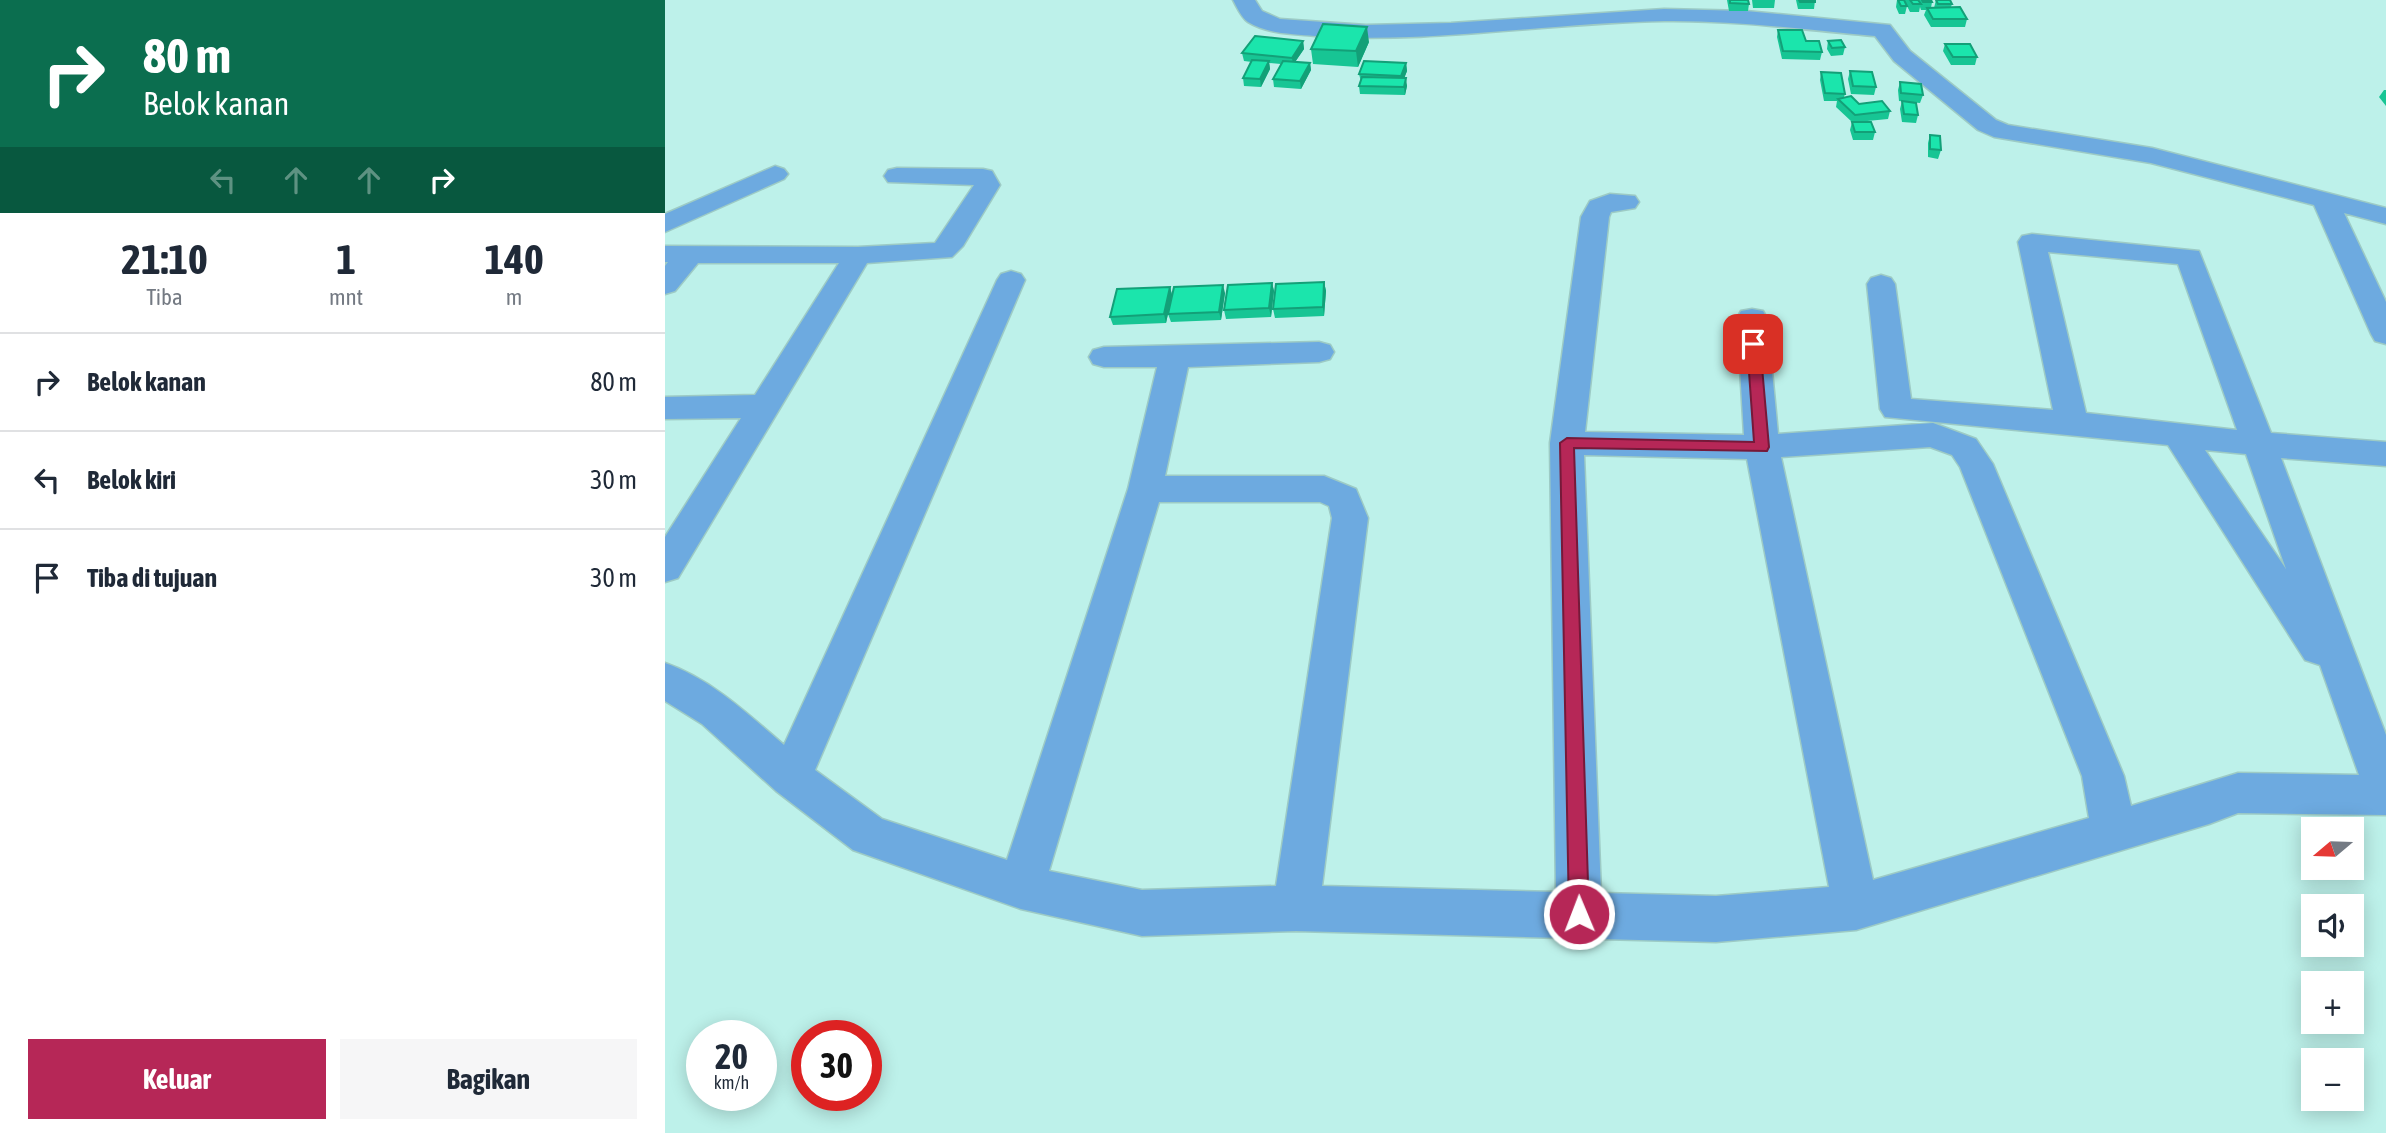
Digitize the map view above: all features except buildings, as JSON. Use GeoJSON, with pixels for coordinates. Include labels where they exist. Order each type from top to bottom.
{"type":"FeatureCollection","features":[{"type":"Feature","properties":{"kind":"street"},"geometry":{"type":"LineString","coordinates":[[1244,0],[1254,16],[1276,25],[1338,31],[1470,31],[1563,20],[1665,15],[1877,20],[1902,56],[1987,125],[2003,132],[2060,139],[2152,156],[2386,216]]}},
{"type":"Feature","properties":{"kind":"street"},"geometry":{"type":"LineString","coordinates":[[665,224],[775,174]]}},
{"type":"Feature","properties":{"kind":"street"},"geometry":{"type":"LineString","coordinates":[[665,285],[677,254],[858,255],[942,251],[950,246],[988,185],[983,177],[897,176]]}},
{"type":"Feature","properties":{"kind":"street"},"geometry":{"type":"LineString","coordinates":[[2324,199],[2386,334]]}},
{"type":"Feature","properties":{"kind":"street"},"geometry":{"type":"LineString","coordinates":[[1579,914],[1567,443],[1595,217],[1599,206],[1610,202],[1626,202]]}},
{"type":"Feature","properties":{"kind":"street"},"geometry":{"type":"LineString","coordinates":[[665,680],[716,712],[791,777],[869,835],[1021,887],[1142,913],[1296,908],[1716,919],[1856,907],[2209,804],[2238,793],[2386,794],[2189,257],[2032,242],[2072,423]]}},
{"type":"Feature","properties":{"kind":"street"},"geometry":{"type":"LineString","coordinates":[[665,568],[858,255]]}},
{"type":"Feature","properties":{"kind":"street"},"geometry":{"type":"LineString","coordinates":[[791,777],[1011,280]]}},
{"type":"Feature","properties":{"kind":"street"},"geometry":{"type":"LineString","coordinates":[[1881,284],[1896,409],[2072,423],[2259,444],[2386,454]]}},
{"type":"Feature","properties":{"kind":"street"},"geometry":{"type":"LineString","coordinates":[[1752,317],[1762,447],[1856,907]]}},
{"type":"Feature","properties":{"kind":"street"},"geometry":{"type":"LineString","coordinates":[[1104,357],[1319,352]]}},
{"type":"Feature","properties":{"kind":"street"},"geometry":{"type":"LineString","coordinates":[[1021,887],[1145,489],[1175,357]]}},
{"type":"Feature","properties":{"kind":"street"},"geometry":{"type":"LineString","coordinates":[[665,408],[764,406]]}},
{"type":"Feature","properties":{"kind":"street"},"geometry":{"type":"LineString","coordinates":[[1567,443],[1762,447],[1933,435],[1964,447],[1976,464],[2103,776],[2114,831]]}},
{"type":"Feature","properties":{"kind":"street"},"geometry":{"type":"LineString","coordinates":[[2178,435],[2352,699]]}},
{"type":"Feature","properties":{"kind":"street"},"geometry":{"type":"LineString","coordinates":[[1145,489],[1324,489],[1344,498],[1350,518],[1296,908]]}},
{"type":"Feature","properties":{"kind":"route"},"geometry":{"type":"LineString","coordinates":[[1579,914],[1567,443],[1762,447],[1753,344]]}}]}
